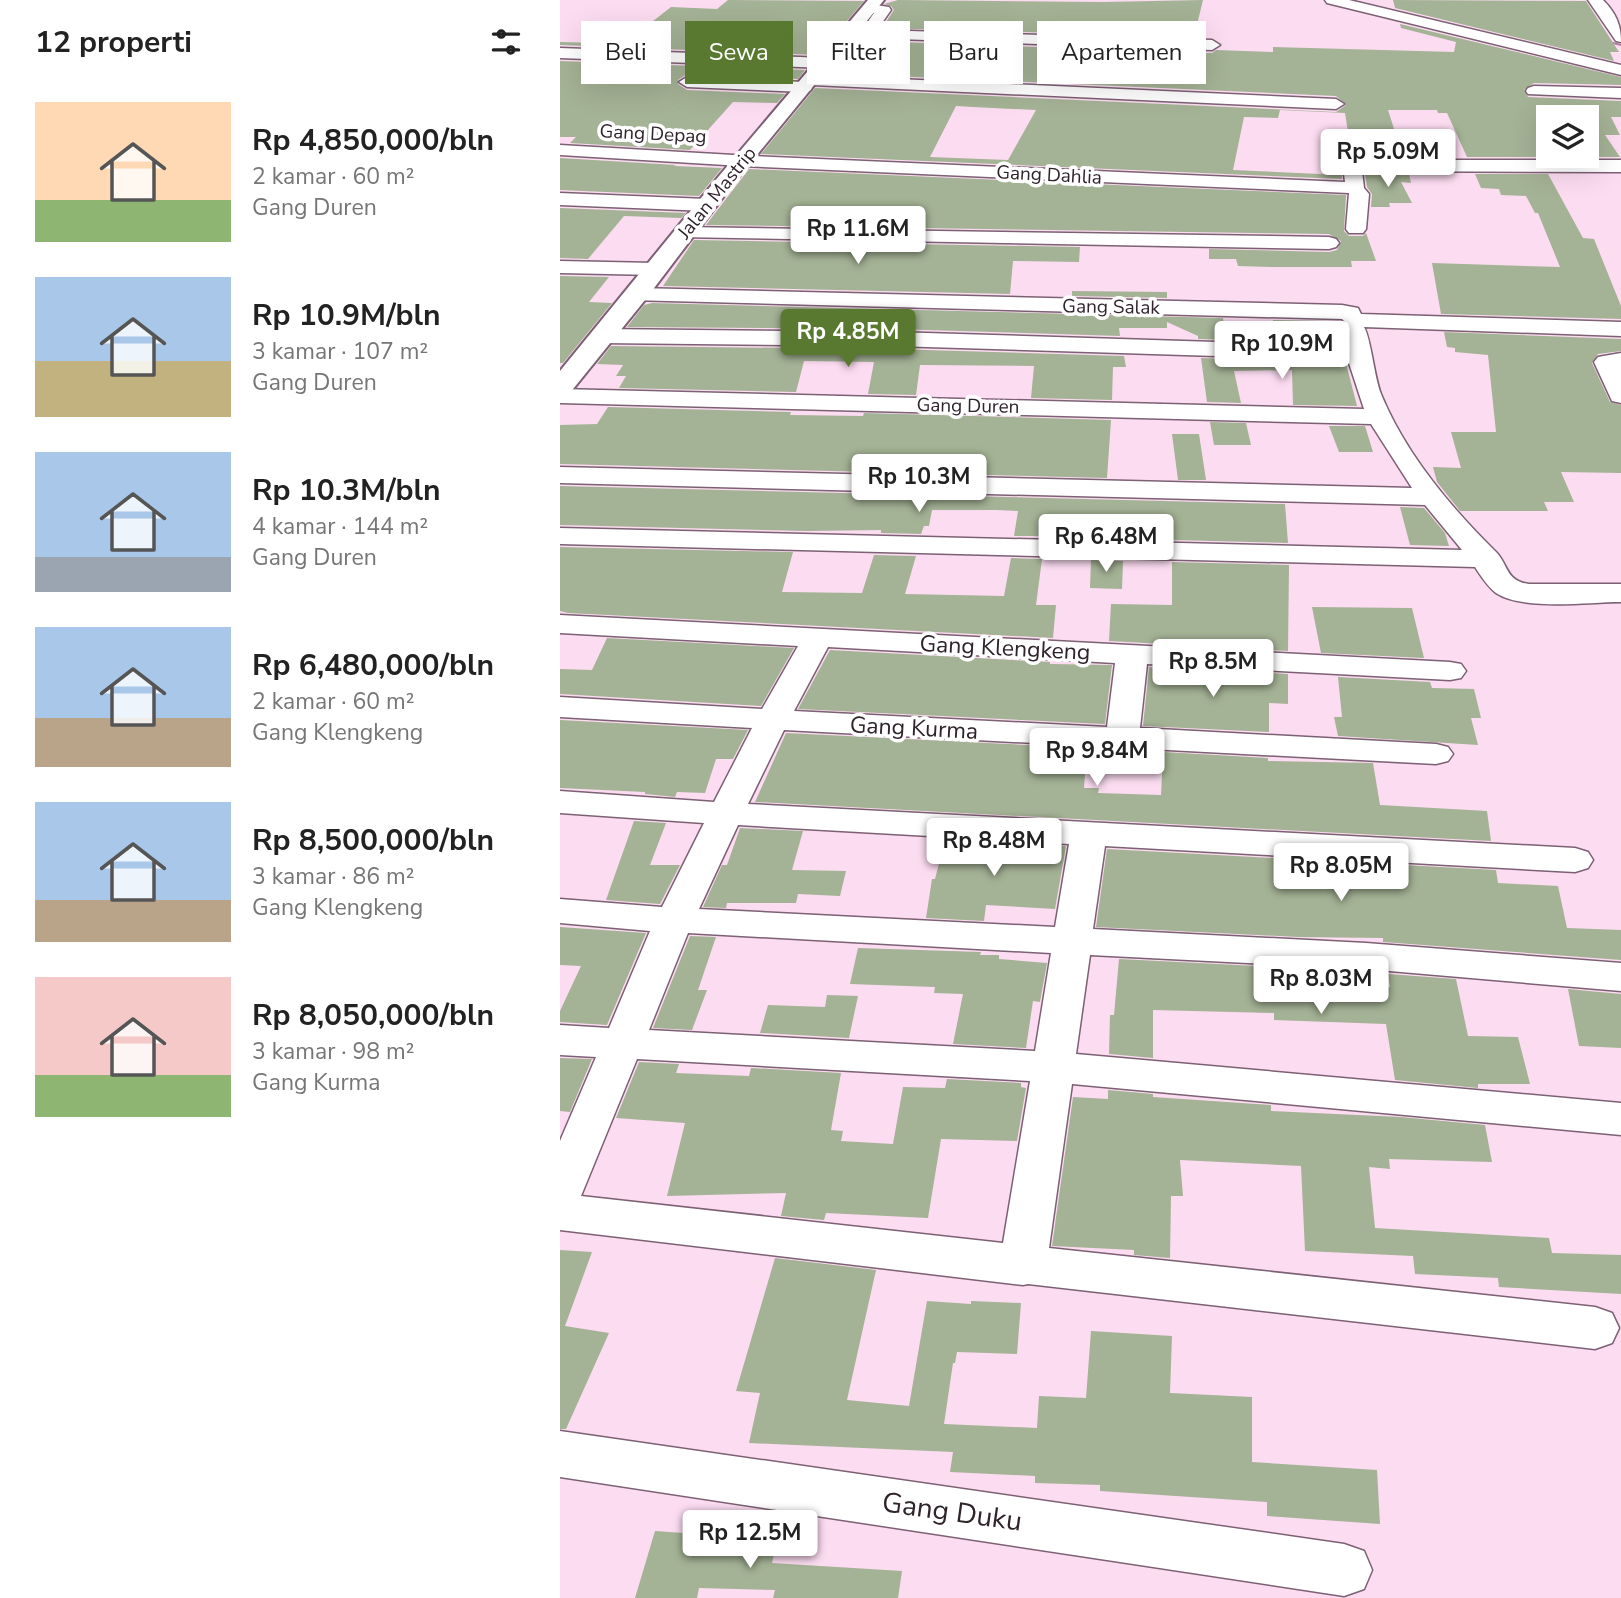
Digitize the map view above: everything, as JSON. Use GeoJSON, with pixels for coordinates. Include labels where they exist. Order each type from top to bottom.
{"type":"FeatureCollection","features":[{"type":"Feature","properties":{"kind":"main road","name":"Jalan Mastrip"},"geometry":{"type":"LineString","coordinates":[[864,21],[873,4]]}},
{"type":"Feature","properties":{"kind":"main road","name":"Jalan Mastrip"},"geometry":{"type":"LineString","coordinates":[[560,388],[637,295],[726,180],[811,84]]}},
{"type":"Feature","properties":{"kind":"street"},"geometry":{"type":"LineString","coordinates":[[1332,0],[1621,70]]}},
{"type":"Feature","properties":{"kind":"street"},"geometry":{"type":"LineString","coordinates":[[1579,0],[1595,0],[1621,38]]}},
{"type":"Feature","properties":{"kind":"street"},"geometry":{"type":"LineString","coordinates":[[910,35],[1212,45]]}},
{"type":"Feature","properties":{"kind":"street"},"geometry":{"type":"LineString","coordinates":[[560,53],[807,62]]}},
{"type":"Feature","properties":{"kind":"street"},"geometry":{"type":"LineString","coordinates":[[671,82],[805,92],[1336,104]]}},
{"type":"Feature","properties":{"kind":"street"},"geometry":{"type":"LineString","coordinates":[[1534,91],[1621,93]]}},
{"type":"Feature","properties":{"kind":"street","name":"Gang Depag"},"geometry":{"type":"LineString","coordinates":[[560,150],[743,160]]}},
{"type":"Feature","properties":{"kind":"street","name":"Gang Dahlia"},"geometry":{"type":"LineString","coordinates":[[743,160],[1355,188]]}},
{"type":"Feature","properties":{"kind":"street"},"geometry":{"type":"LineString","coordinates":[[1356,229],[1359,194],[1355,188],[1351,167],[1356,165],[1621,166]]}},
{"type":"Feature","properties":{"kind":"street"},"geometry":{"type":"LineString","coordinates":[[699,179],[726,180]]}},
{"type":"Feature","properties":{"kind":"street"},"geometry":{"type":"LineString","coordinates":[[560,200],[707,205]]}},
{"type":"Feature","properties":{"kind":"street"},"geometry":{"type":"LineString","coordinates":[[685,233],[1329,243]]}},
{"type":"Feature","properties":{"kind":"street"},"geometry":{"type":"LineString","coordinates":[[560,267],[655,270]]}},
{"type":"Feature","properties":{"kind":"street","name":"Gang Salak"},"geometry":{"type":"LineString","coordinates":[[637,295],[1342,312],[1350,313],[1354,320],[1621,329]]}},
{"type":"Feature","properties":{"kind":"street"},"geometry":{"type":"LineString","coordinates":[[1354,320],[1356,353],[1377,417],[1400,454],[1508,588],[1518,592],[1621,593]]}},
{"type":"Feature","properties":{"kind":"street"},"geometry":{"type":"LineString","coordinates":[[601,336],[893,340],[1356,353]]}},
{"type":"Feature","properties":{"kind":"street"},"geometry":{"type":"LineString","coordinates":[[1621,360],[1606,362],[1621,396]]}},
{"type":"Feature","properties":{"kind":"street","name":"Gang Duren"},"geometry":{"type":"LineString","coordinates":[[560,396],[1377,417]]}},
{"type":"Feature","properties":{"kind":"street"},"geometry":{"type":"LineString","coordinates":[[560,475],[1433,497]]}},
{"type":"Feature","properties":{"kind":"street"},"geometry":{"type":"LineString","coordinates":[[560,536],[1486,559]]}},
{"type":"Feature","properties":{"kind":"street","name":"Gang Klengkeng"},"geometry":{"type":"LineString","coordinates":[[560,624],[1450,671]]}},
{"type":"Feature","properties":{"kind":"street"},"geometry":{"type":"LineString","coordinates":[[560,1194],[674,920],[772,721],[817,639]]}},
{"type":"Feature","properties":{"kind":"street"},"geometry":{"type":"LineString","coordinates":[[1123,736],[1132,655]]}},
{"type":"Feature","properties":{"kind":"street","name":"Gang Kurma"},"geometry":{"type":"LineString","coordinates":[[560,707],[772,721],[1123,736],[1436,754]]}},
{"type":"Feature","properties":{"kind":"street"},"geometry":{"type":"LineString","coordinates":[[560,802],[726,814],[1575,860]]}},
{"type":"Feature","properties":{"kind":"street"},"geometry":{"type":"LineString","coordinates":[[1023,1266],[1089,832]]}},
{"type":"Feature","properties":{"kind":"street"},"geometry":{"type":"LineString","coordinates":[[560,911],[674,920],[1366,956],[1621,977]]}},
{"type":"Feature","properties":{"kind":"street"},"geometry":{"type":"LineString","coordinates":[[560,1040],[1052,1067],[1621,1119]]}},
{"type":"Feature","properties":{"kind":"street"},"geometry":{"type":"LineString","coordinates":[[560,1212],[1595,1328]]}},
{"type":"Feature","properties":{"kind":"street","name":"Gang Duku"},"geometry":{"type":"LineString","coordinates":[[560,1454],[1344,1570]]}},
{"type":"Feature","properties":{"kind":"building"},"geometry":{"type":"Polygon","coordinates":[[[728,0],[864,1],[847,21],[807,21],[807,55],[793,54],[793,21],[685,21],[685,50],[671,49],[671,21],[653,21],[671,7],[717,9],[728,0]]]}},
{"type":"Feature","properties":{"kind":"building"},"geometry":{"type":"Polygon","coordinates":[[[898,0],[1203,0],[1198,21],[1037,21],[1037,32],[1023,32],[1023,21],[924,21],[924,29],[910,29],[910,21],[887,21],[894,10],[884,4],[898,0]]]}},
{"type":"Feature","properties":{"kind":"building"},"geometry":{"type":"Polygon","coordinates":[[[1393,0],[1586,1],[1619,52],[1610,52],[1614,61],[1395,8],[1393,0]]]}},
{"type":"Feature","properties":{"kind":"building"},"geometry":{"type":"Polygon","coordinates":[[[1400,24],[1621,77],[1621,85],[1534,83],[1524,90],[1528,97],[1621,101],[1621,117],[1611,117],[1620,135],[1605,135],[1620,157],[1599,157],[1599,105],[1536,105],[1536,157],[1467,157],[1447,113],[1438,113],[1437,110],[1388,110],[1403,157],[1352,157],[1345,113],[1280,110],[1278,118],[1244,117],[1233,170],[1342,175],[1342,179],[761,154],[815,88],[1336,112],[1346,105],[1336,96],[1070,84],[1206,84],[1206,53],[1216,50],[1273,52],[1273,47],[1454,52],[1456,42],[1401,28],[1400,24]],[[956,106],[930,157],[1008,160],[1036,110],[956,106]]]}},
{"type":"Feature","properties":{"kind":"building"},"geometry":{"type":"Polygon","coordinates":[[[560,42],[581,42],[581,46],[560,45],[560,42]]]}},
{"type":"Feature","properties":{"kind":"building"},"geometry":{"type":"Polygon","coordinates":[[[910,42],[924,43],[924,77],[910,77],[910,42]]]}},
{"type":"Feature","properties":{"kind":"building"},"geometry":{"type":"Polygon","coordinates":[[[1023,46],[1037,47],[1037,82],[1023,82],[1023,46]]]}},
{"type":"Feature","properties":{"kind":"building"},"geometry":{"type":"Polygon","coordinates":[[[560,61],[581,62],[581,84],[671,84],[671,65],[685,66],[685,75],[678,80],[678,84],[687,90],[785,94],[777,103],[733,102],[690,150],[570,143],[576,137],[560,137],[560,61]]]}},
{"type":"Feature","properties":{"kind":"building"},"geometry":{"type":"Polygon","coordinates":[[[793,70],[805,70],[798,79],[793,79],[793,70]]]}},
{"type":"Feature","properties":{"kind":"building"},"geometry":{"type":"Polygon","coordinates":[[[560,158],[722,168],[699,196],[560,190],[560,158]]]}},
{"type":"Feature","properties":{"kind":"building"},"geometry":{"type":"Polygon","coordinates":[[[749,169],[1346,195],[1344,231],[1349,236],[1363,236],[1366,233],[1376,261],[1351,261],[1352,267],[1270,267],[1238,266],[1236,259],[1209,259],[1209,249],[1337,250],[1341,241],[1329,234],[706,225],[749,169]]]}},
{"type":"Feature","properties":{"kind":"building"},"geometry":{"type":"Polygon","coordinates":[[[1365,174],[1409,174],[1411,183],[1401,182],[1412,203],[1389,203],[1390,207],[1371,207],[1372,194],[1367,187],[1365,174]]]}},
{"type":"Feature","properties":{"kind":"building"},"geometry":{"type":"Polygon","coordinates":[[[1475,174],[1548,174],[1583,238],[1594,239],[1621,306],[1621,319],[1441,314],[1432,263],[1560,267],[1538,213],[1535,213],[1526,196],[1501,195],[1499,189],[1481,188],[1475,174]]]}},
{"type":"Feature","properties":{"kind":"building"},"geometry":{"type":"Polygon","coordinates":[[[560,208],[686,213],[681,218],[624,216],[588,259],[560,258],[560,208]]]}},
{"type":"Feature","properties":{"kind":"building"},"geometry":{"type":"Polygon","coordinates":[[[694,240],[1080,247],[1079,262],[1013,261],[1010,294],[663,286],[694,240]]]}},
{"type":"Feature","properties":{"kind":"building"},"geometry":{"type":"Polygon","coordinates":[[[560,276],[609,277],[589,302],[612,303],[563,363],[560,363],[560,276]]]}},
{"type":"Feature","properties":{"kind":"building"},"geometry":{"type":"Polygon","coordinates":[[[1072,291],[1167,292],[1167,298],[1072,296],[1072,291]]]}},
{"type":"Feature","properties":{"kind":"building"},"geometry":{"type":"Polygon","coordinates":[[[652,303],[1223,318],[1224,325],[1274,326],[1273,320],[1327,321],[1328,325],[1345,326],[1341,331],[1343,343],[1198,339],[1198,336],[1167,322],[1167,328],[1119,328],[1120,336],[893,329],[627,327],[644,305],[652,303]]]}},
{"type":"Feature","properties":{"kind":"building"},"geometry":{"type":"Polygon","coordinates":[[[1444,332],[1621,339],[1621,351],[1598,354],[1592,363],[1610,402],[1621,405],[1621,473],[1561,472],[1574,502],[1544,502],[1548,511],[1460,511],[1437,482],[1433,467],[1461,468],[1451,432],[1496,432],[1488,355],[1455,352],[1455,348],[1447,347],[1444,332]]]}},
{"type":"Feature","properties":{"kind":"building"},"geometry":{"type":"Polygon","coordinates":[[[611,346],[893,349],[1124,356],[1126,367],[1113,367],[1112,400],[1031,398],[1034,366],[920,365],[916,395],[868,394],[874,362],[804,361],[796,392],[619,388],[626,376],[616,376],[623,365],[597,364],[611,346]]]}},
{"type":"Feature","properties":{"kind":"building"},"geometry":{"type":"Polygon","coordinates":[[[1201,358],[1346,363],[1357,406],[1293,405],[1292,370],[1234,371],[1241,403],[1207,402],[1201,358]]]}},
{"type":"Feature","properties":{"kind":"building"},"geometry":{"type":"Polygon","coordinates":[[[608,407],[791,412],[790,415],[863,416],[864,413],[1111,420],[1107,478],[560,464],[560,425],[597,424],[608,407]]]}},
{"type":"Feature","properties":{"kind":"building"},"geometry":{"type":"Polygon","coordinates":[[[1210,422],[1246,423],[1251,445],[1214,445],[1210,422]]]}},
{"type":"Feature","properties":{"kind":"building"},"geometry":{"type":"Polygon","coordinates":[[[1329,426],[1365,426],[1373,452],[1339,452],[1329,426]]]}},
{"type":"Feature","properties":{"kind":"building"},"geometry":{"type":"Polygon","coordinates":[[[1172,434],[1199,434],[1206,480],[1178,480],[1172,434]]]}},
{"type":"Feature","properties":{"kind":"building"},"geometry":{"type":"Polygon","coordinates":[[[560,486],[1285,504],[1288,543],[1014,536],[1018,511],[996,510],[932,510],[929,526],[924,526],[921,534],[881,533],[881,530],[807,531],[560,525],[560,486]]]}},
{"type":"Feature","properties":{"kind":"building"},"geometry":{"type":"Polygon","coordinates":[[[1400,507],[1424,508],[1445,533],[1449,546],[1410,545],[1400,507]]]}},
{"type":"Feature","properties":{"kind":"building"},"geometry":{"type":"Polygon","coordinates":[[[560,547],[793,552],[782,592],[862,593],[874,555],[916,556],[905,594],[1004,596],[1011,558],[1042,559],[1036,605],[1056,605],[1053,638],[568,613],[560,611],[560,547]]]}},
{"type":"Feature","properties":{"kind":"building"},"geometry":{"type":"Polygon","coordinates":[[[1091,560],[1123,561],[1122,589],[1090,588],[1091,560]]]}},
{"type":"Feature","properties":{"kind":"building"},"geometry":{"type":"Polygon","coordinates":[[[1172,562],[1289,565],[1288,651],[1109,641],[1111,604],[1172,605],[1172,562]]]}},
{"type":"Feature","properties":{"kind":"building"},"geometry":{"type":"Polygon","coordinates":[[[1312,607],[1412,608],[1424,658],[1321,653],[1312,607]]]}},
{"type":"Feature","properties":{"kind":"building"},"geometry":{"type":"Polygon","coordinates":[[[607,638],[794,648],[761,706],[560,694],[560,669],[592,670],[607,638]]]}},
{"type":"Feature","properties":{"kind":"building"},"geometry":{"type":"Polygon","coordinates":[[[830,650],[1050,664],[1112,665],[1105,724],[798,709],[830,650]]]}},
{"type":"Feature","properties":{"kind":"building"},"geometry":{"type":"Polygon","coordinates":[[[1149,667],[1288,674],[1288,704],[1269,703],[1269,732],[1143,726],[1149,667]]]}},
{"type":"Feature","properties":{"kind":"building"},"geometry":{"type":"Polygon","coordinates":[[[1338,677],[1430,682],[1432,688],[1474,689],[1481,718],[1471,718],[1478,745],[1338,736],[1334,717],[1342,717],[1338,677]]]}},
{"type":"Feature","properties":{"kind":"building"},"geometry":{"type":"Polygon","coordinates":[[[560,720],[748,730],[733,759],[716,759],[705,793],[677,792],[675,797],[645,792],[560,788],[560,720]]]}},
{"type":"Feature","properties":{"kind":"building"},"geometry":{"type":"Polygon","coordinates":[[[786,733],[1087,748],[1084,788],[1099,788],[1098,793],[1161,795],[1163,752],[1268,758],[1268,761],[1373,763],[1380,805],[1487,811],[1491,841],[755,802],[786,733]]]}},
{"type":"Feature","properties":{"kind":"building"},"geometry":{"type":"Polygon","coordinates":[[[634,821],[666,823],[650,865],[680,865],[660,904],[606,900],[634,821]]]}},
{"type":"Feature","properties":{"kind":"building"},"geometry":{"type":"Polygon","coordinates":[[[740,828],[803,831],[792,870],[846,871],[840,896],[798,894],[796,903],[727,903],[726,908],[703,907],[722,865],[727,865],[740,828]]]}},
{"type":"Feature","properties":{"kind":"building"},"geometry":{"type":"Polygon","coordinates":[[[945,840],[1066,846],[1055,909],[986,905],[984,921],[926,918],[932,879],[935,879],[945,840]]]}},
{"type":"Feature","properties":{"kind":"building"},"geometry":{"type":"Polygon","coordinates":[[[1107,849],[1496,870],[1498,883],[1558,886],[1567,928],[1621,930],[1621,960],[1383,942],[1383,938],[1298,937],[1096,927],[1107,849]]]}},
{"type":"Feature","properties":{"kind":"building"},"geometry":{"type":"Polygon","coordinates":[[[560,927],[646,933],[607,1025],[560,1022],[560,1011],[581,966],[560,965],[560,927]]]}},
{"type":"Feature","properties":{"kind":"building"},"geometry":{"type":"Polygon","coordinates":[[[690,936],[716,937],[698,990],[707,990],[692,1030],[653,1028],[690,936]]]}},
{"type":"Feature","properties":{"kind":"building"},"geometry":{"type":"Polygon","coordinates":[[[858,948],[981,952],[980,955],[999,955],[999,959],[1047,963],[1040,1002],[1033,1001],[1026,1048],[953,1044],[963,994],[934,993],[935,987],[850,984],[858,948]]]}},
{"type":"Feature","properties":{"kind":"building"},"geometry":{"type":"Polygon","coordinates":[[[1119,959],[1298,968],[1299,985],[1390,987],[1388,974],[1456,979],[1468,1036],[1518,1037],[1530,1084],[1478,1084],[1478,1088],[1395,1080],[1386,1024],[1274,1020],[1274,1013],[1153,1010],[1153,1058],[1109,1054],[1110,1015],[1114,1015],[1119,959]]]}},
{"type":"Feature","properties":{"kind":"building"},"geometry":{"type":"Polygon","coordinates":[[[1568,989],[1621,994],[1621,1048],[1579,1046],[1568,989]]]}},
{"type":"Feature","properties":{"kind":"building"},"geometry":{"type":"Polygon","coordinates":[[[827,995],[858,996],[849,1038],[760,1033],[768,1005],[825,1007],[827,995]]]}},
{"type":"Feature","properties":{"kind":"building"},"geometry":{"type":"Polygon","coordinates":[[[560,1058],[592,1059],[570,1112],[560,1111],[560,1058]]]}},
{"type":"Feature","properties":{"kind":"building"},"geometry":{"type":"Polygon","coordinates":[[[639,1062],[679,1064],[676,1073],[749,1076],[751,1068],[841,1073],[831,1130],[843,1131],[841,1141],[893,1144],[903,1087],[945,1088],[947,1079],[1021,1083],[1021,1087],[1026,1088],[1017,1141],[941,1139],[928,1218],[826,1213],[824,1220],[781,1216],[786,1193],[667,1196],[685,1123],[616,1118],[639,1062]]]}},
{"type":"Feature","properties":{"kind":"building"},"geometry":{"type":"Polygon","coordinates":[[[1108,1090],[1153,1094],[1153,1097],[1271,1105],[1271,1111],[1401,1117],[1485,1125],[1492,1162],[1389,1159],[1390,1169],[1369,1167],[1375,1228],[1549,1238],[1552,1253],[1621,1255],[1621,1294],[1499,1287],[1498,1278],[1415,1274],[1413,1256],[1305,1251],[1301,1166],[1180,1160],[1183,1196],[1171,1196],[1170,1258],[1134,1255],[1134,1250],[1052,1246],[1073,1097],[1108,1099],[1108,1090]]]}},
{"type":"Feature","properties":{"kind":"building"},"geometry":{"type":"Polygon","coordinates":[[[560,1250],[592,1252],[565,1326],[609,1333],[566,1429],[560,1429],[560,1250]]]}},
{"type":"Feature","properties":{"kind":"building"},"geometry":{"type":"Polygon","coordinates":[[[775,1258],[876,1270],[847,1400],[909,1406],[927,1301],[1021,1303],[1017,1354],[957,1352],[944,1424],[1037,1428],[1039,1396],[1086,1398],[1091,1331],[1172,1336],[1170,1393],[1252,1397],[1252,1462],[1377,1470],[1380,1524],[1267,1516],[1267,1502],[1100,1491],[1100,1485],[1035,1483],[1035,1476],[950,1472],[953,1452],[749,1443],[760,1393],[736,1391],[775,1258]]]}},
{"type":"Feature","properties":{"kind":"building"},"geometry":{"type":"Polygon","coordinates":[[[655,1531],[726,1536],[727,1531],[779,1532],[772,1563],[902,1571],[898,1598],[773,1598],[775,1590],[699,1588],[697,1598],[635,1598],[655,1531]]]}},
{"type":"Feature","properties":{"kind":"waterway"},"geometry":{"type":"LineString","coordinates":[[1601,40],[1621,45]]}}]}
